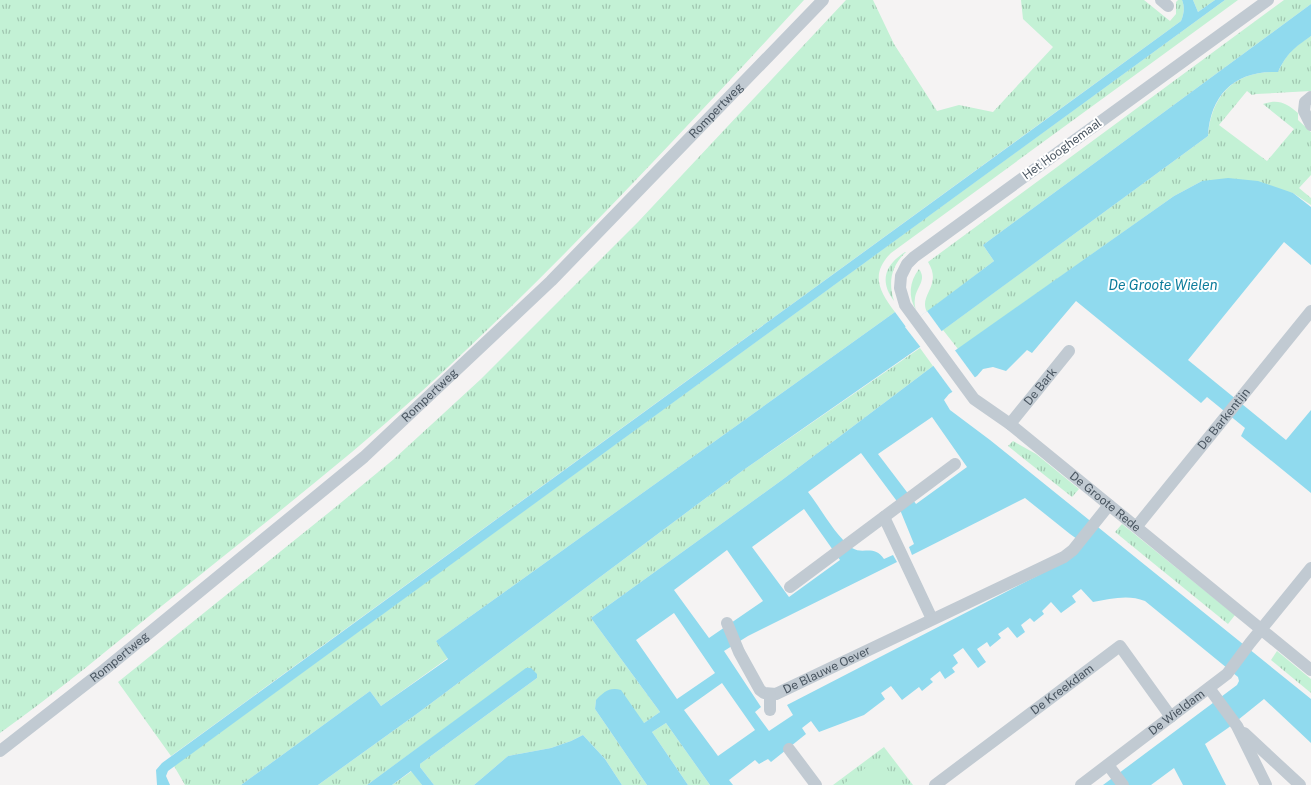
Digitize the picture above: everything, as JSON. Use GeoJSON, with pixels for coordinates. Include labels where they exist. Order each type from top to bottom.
{"type":"FeatureCollection","features":[{"type":"Feature","properties":{"kind":"street","name":"Rompertweg"},"geometry":{"type":"LineString","coordinates":[[0,751],[104,670],[364,457],[551,281],[823,0]]}},
{"type":"Feature","properties":{"kind":"street","name":"Het Hooghemaal"},"geometry":{"type":"LineString","coordinates":[[916,319],[906,305],[900,285],[902,272],[906,264],[1268,0]]}},
{"type":"Feature","properties":{"kind":"street"},"geometry":{"type":"LineString","coordinates":[[1311,98],[1305,102],[1304,111],[1308,123],[1311,125]]}},
{"type":"Feature","properties":{"kind":"street","name":"De Barkentijn"},"geometry":{"type":"LineString","coordinates":[[1137,526],[1311,311]]}},
{"type":"Feature","properties":{"kind":"street","name":"De Groote Rede"},"geometry":{"type":"LineString","coordinates":[[916,319],[977,401],[1010,424],[1137,526],[1311,670]]}},
{"type":"Feature","properties":{"kind":"street","name":"De Bark"},"geometry":{"type":"LineString","coordinates":[[1010,424],[1069,352]]}},
{"type":"Feature","properties":{"kind":"street"},"geometry":{"type":"LineString","coordinates":[[790,586],[955,464]]}},
{"type":"Feature","properties":{"kind":"street","name":"De Blauwe Oever"},"geometry":{"type":"LineString","coordinates":[[727,623],[760,690],[770,695],[782,692],[1064,557],[1109,505]]}},
{"type":"Feature","properties":{"kind":"street"},"geometry":{"type":"LineString","coordinates":[[889,513],[932,620]]}},
{"type":"Feature","properties":{"kind":"street","name":"De Wieldam"},"geometry":{"type":"LineString","coordinates":[[1081,785],[1110,768],[1171,717],[1211,692],[1311,568]]}},
{"type":"Feature","properties":{"kind":"street","name":"De Kreekdam"},"geometry":{"type":"LineString","coordinates":[[935,785],[1120,646],[1171,717]]}},
{"type":"Feature","properties":{"kind":"street"},"geometry":{"type":"LineString","coordinates":[[1211,692],[1237,726],[1300,785]]}},
{"type":"Feature","properties":{"kind":"street"},"geometry":{"type":"LineString","coordinates":[[770,695],[770,710]]}},
{"type":"Feature","properties":{"kind":"street"},"geometry":{"type":"LineString","coordinates":[[1237,726],[1266,785]]}},
{"type":"Feature","properties":{"kind":"street"},"geometry":{"type":"LineString","coordinates":[[789,749],[816,785]]}},
{"type":"Feature","properties":{"kind":"street"},"geometry":{"type":"LineString","coordinates":[[1110,768],[1123,785]]}},
{"type":"Feature","properties":{"kind":"green space"},"geometry":{"type":"Polygon","coordinates":[[[0,0],[804,0],[569,249],[421,392],[296,498],[64,685],[0,733],[0,0]]]}},
{"type":"Feature","properties":{"kind":"green space"},"geometry":{"type":"Polygon","coordinates":[[[846,0],[873,0],[894,44],[937,111],[959,105],[993,112],[1053,47],[1023,19],[1021,0],[1144,0],[1170,21],[1176,14],[1176,2],[1178,0],[1182,0],[1184,10],[1181,21],[171,756],[118,682],[394,459],[481,379],[638,222],[846,0]]]}},
{"type":"Feature","properties":{"kind":"green space"},"geometry":{"type":"Polygon","coordinates":[[[1193,0],[1215,0],[1198,12],[1193,0]]]}},
{"type":"Feature","properties":{"kind":"green space"},"geometry":{"type":"Polygon","coordinates":[[[1225,0],[1238,0],[891,253],[881,268],[879,282],[881,290],[895,312],[436,641],[448,658],[381,706],[370,691],[241,785],[185,785],[174,766],[1225,0]]]}},
{"type":"Feature","properties":{"kind":"green space"},"geometry":{"type":"Polygon","coordinates":[[[1284,0],[1311,0],[1311,4],[983,245],[994,261],[927,312],[925,300],[933,278],[928,262],[1284,0]]]}},
{"type":"Feature","properties":{"kind":"green space"},"geometry":{"type":"Polygon","coordinates":[[[1311,36],[1311,91],[1252,95],[1247,91],[1219,125],[1267,161],[1294,129],[1263,104],[1282,103],[1298,113],[1298,120],[1311,132],[1311,175],[1299,188],[1311,198],[1311,205],[1293,193],[1202,181],[1174,196],[958,349],[943,330],[1208,136],[1214,108],[1228,88],[1238,80],[1250,75],[1263,72],[1278,72],[1292,51],[1311,36]]]}},
{"type":"Feature","properties":{"kind":"green space"},"geometry":{"type":"Polygon","coordinates":[[[905,252],[897,263],[892,275],[891,287],[894,301],[889,294],[886,274],[893,262],[905,252]]]}},
{"type":"Feature","properties":{"kind":"green space"},"geometry":{"type":"Polygon","coordinates":[[[919,269],[922,280],[916,294],[916,310],[913,305],[911,290],[913,279],[919,269]]]}},
{"type":"Feature","properties":{"kind":"green space"},"geometry":{"type":"Polygon","coordinates":[[[920,348],[933,366],[782,480],[591,618],[660,712],[644,723],[596,700],[595,709],[647,785],[622,785],[605,759],[583,735],[551,748],[508,756],[474,785],[434,785],[420,767],[420,764],[537,678],[531,668],[526,669],[367,785],[318,785],[418,713],[742,471],[920,348]]]}},
{"type":"Feature","properties":{"kind":"green space"},"geometry":{"type":"Polygon","coordinates":[[[1013,441],[1036,454],[1079,489],[1072,497],[1008,446],[1013,441]]]}},
{"type":"Feature","properties":{"kind":"green space"},"geometry":{"type":"Polygon","coordinates":[[[1122,524],[1235,615],[1228,624],[1115,532],[1122,524]]]}},
{"type":"Feature","properties":{"kind":"green space"},"geometry":{"type":"Polygon","coordinates":[[[1277,651],[1311,679],[1311,693],[1271,660],[1277,651]]]}},
{"type":"Feature","properties":{"kind":"green space"},"geometry":{"type":"Polygon","coordinates":[[[666,723],[710,785],[688,785],[652,732],[666,723]]]}},
{"type":"Feature","properties":{"kind":"green space"},"geometry":{"type":"Polygon","coordinates":[[[884,747],[913,785],[833,785],[884,747]]]}},
{"type":"Feature","properties":{"kind":"green space"},"geometry":{"type":"Polygon","coordinates":[[[879,758],[899,785],[842,785],[879,758]]]}},
{"type":"Feature","properties":{"kind":"green space"},"geometry":{"type":"Polygon","coordinates":[[[412,771],[422,785],[392,785],[412,771]]]}},
{"type":"Feature","properties":{"kind":"water"},"geometry":{"type":"Polygon","coordinates":[[[1182,0],[1193,0],[1198,12],[1215,0],[1225,0],[168,771],[166,776],[170,785],[157,785],[156,770],[162,763],[1181,21],[1184,10],[1182,0]]]}},
{"type":"Feature","properties":{"kind":"water"},"geometry":{"type":"Polygon","coordinates":[[[1311,4],[1311,36],[1292,51],[1278,72],[1263,72],[1250,75],[1238,80],[1228,88],[1214,108],[1208,136],[920,347],[742,471],[418,713],[318,785],[241,785],[370,691],[381,706],[448,659],[436,641],[895,312],[906,327],[994,261],[983,245],[1311,4]]]}},
{"type":"Feature","properties":{"kind":"water","name":"De Groote Wielen"},"geometry":{"type":"Polygon","coordinates":[[[1228,178],[1258,181],[1293,193],[1311,207],[1311,265],[1284,242],[1188,360],[1286,440],[1311,410],[1311,493],[1241,436],[1245,428],[1207,397],[1201,403],[1076,301],[1032,353],[1027,350],[1006,371],[993,367],[983,369],[977,376],[949,394],[944,400],[950,410],[990,440],[1311,699],[1311,743],[1264,699],[1205,744],[1226,785],[1183,785],[1174,768],[1151,785],[1103,785],[1237,685],[1239,681],[1238,677],[1145,601],[1126,597],[1093,602],[1081,589],[1072,596],[1076,602],[1061,613],[1051,602],[1042,611],[1044,614],[1034,622],[1030,618],[1021,625],[1025,632],[1017,638],[1008,627],[998,634],[1001,638],[990,647],[987,642],[977,649],[986,662],[978,668],[963,648],[953,655],[958,663],[952,668],[955,672],[945,679],[940,671],[930,679],[933,682],[922,691],[919,687],[902,700],[891,686],[881,693],[885,699],[864,715],[819,732],[811,721],[802,728],[806,734],[771,762],[768,759],[759,764],[755,760],[729,780],[733,785],[710,785],[666,723],[652,732],[688,785],[647,785],[595,709],[596,700],[607,691],[613,689],[621,690],[644,723],[660,712],[591,618],[782,480],[933,366],[1174,196],[1202,181],[1228,178]],[[932,417],[878,454],[916,504],[967,467],[932,417]],[[861,453],[808,492],[834,529],[852,548],[860,551],[876,552],[884,559],[893,555],[897,562],[748,636],[724,651],[761,707],[755,712],[769,731],[793,715],[787,705],[1070,559],[1084,544],[1025,498],[912,555],[909,547],[914,544],[896,500],[861,453]],[[804,509],[752,547],[789,597],[840,560],[804,509]],[[727,550],[674,590],[709,638],[763,601],[727,550]],[[674,613],[636,640],[677,699],[715,673],[674,613]],[[722,683],[684,710],[718,756],[755,730],[722,683]]]}},
{"type":"Feature","properties":{"kind":"water"},"geometry":{"type":"Polygon","coordinates":[[[526,668],[531,668],[537,674],[537,678],[420,764],[420,767],[434,785],[422,785],[411,771],[392,785],[367,785],[526,668]]]}},
{"type":"Feature","properties":{"kind":"water"},"geometry":{"type":"Polygon","coordinates":[[[583,735],[605,759],[622,785],[474,785],[508,756],[551,748],[583,735]]]}},
{"type":"Feature","properties":{"kind":"pier"},"geometry":{"type":"Polygon","coordinates":[[[927,311],[943,333],[922,349],[905,327],[927,311]]]}},
{"type":"Feature","properties":{"kind":"pier"},"geometry":{"type":"Polygon","coordinates":[[[954,349],[976,379],[954,394],[932,364],[954,349]]]}}]}
